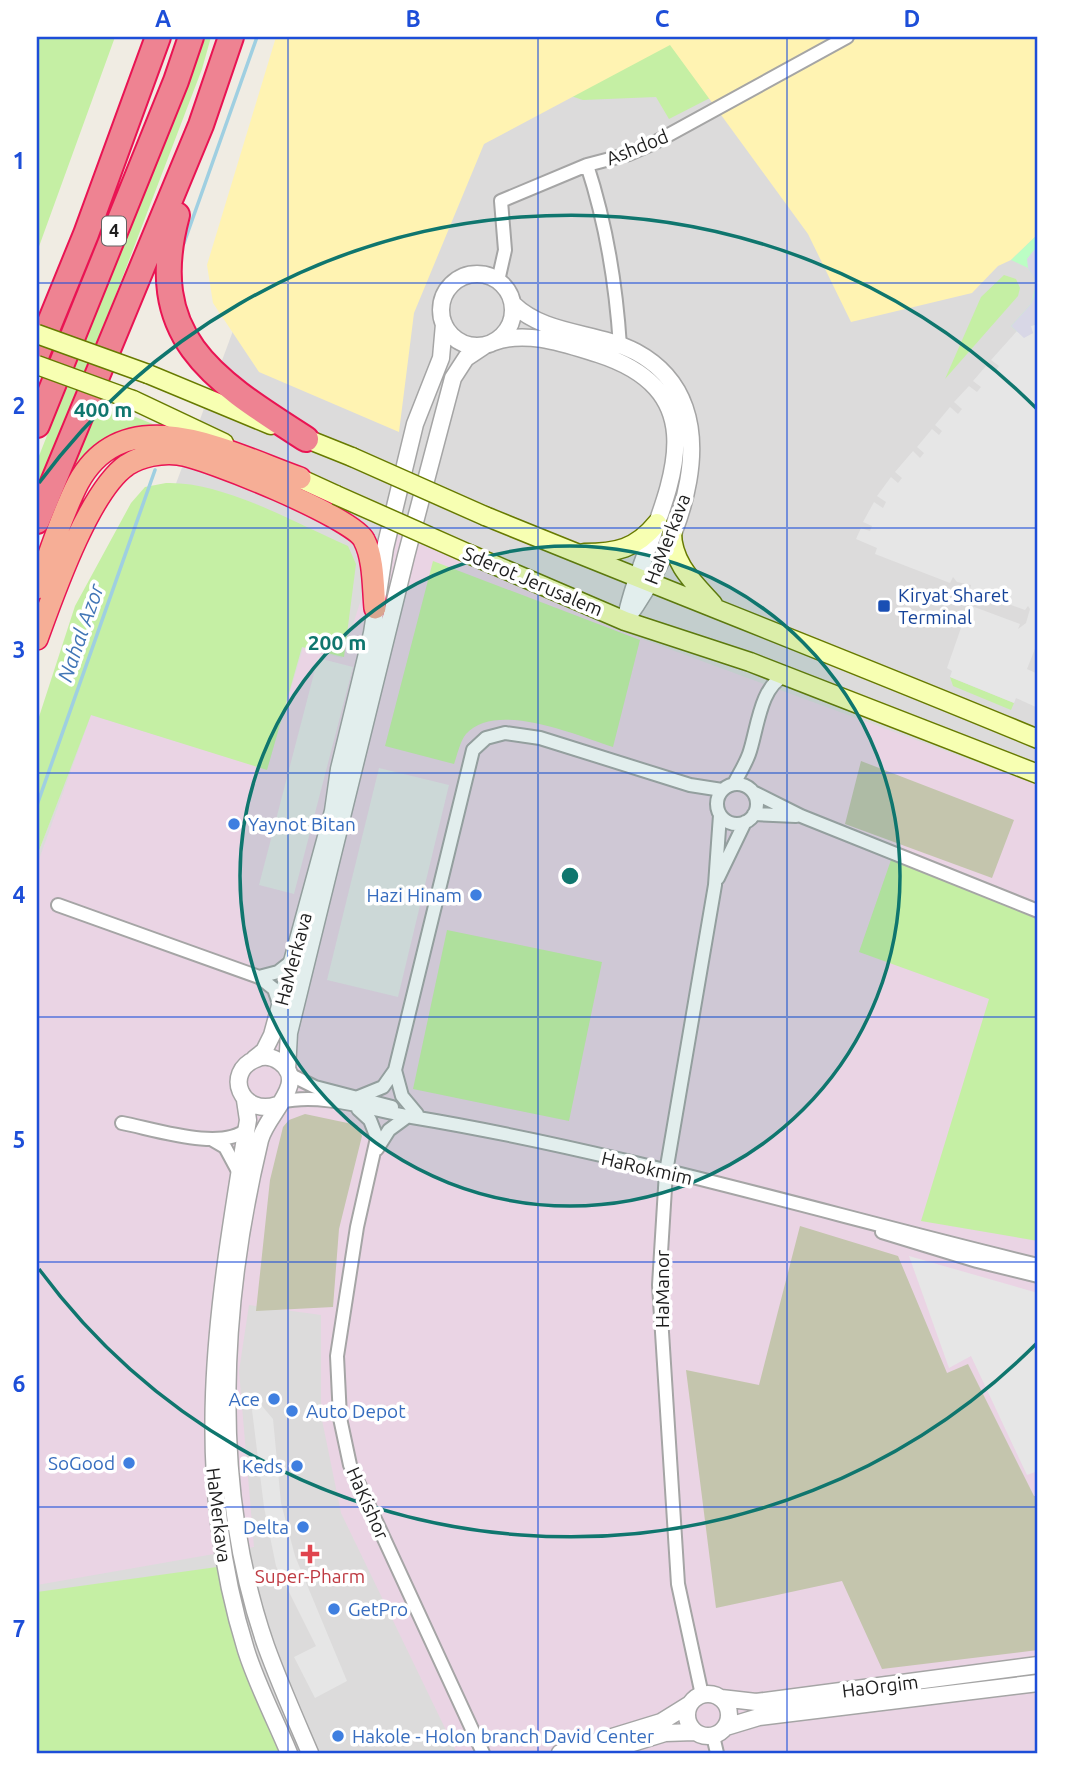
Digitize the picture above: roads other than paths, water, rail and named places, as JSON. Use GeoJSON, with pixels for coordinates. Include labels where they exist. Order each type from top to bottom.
{"type":"FeatureCollection","features":[{"type":"Feature","properties":{"kind":"highway","name":"4"},"geometry":{"type":"LineString","coordinates":[[37,354],[86,234],[158,37]]}},
{"type":"Feature","properties":{"kind":"highway","name":"4"},"geometry":{"type":"LineString","coordinates":[[37,425],[176,81],[191,37]]}},
{"type":"Feature","properties":{"kind":"highway"},"geometry":{"type":"LineString","coordinates":[[37,521],[201,125],[231,37]]}},
{"type":"Feature","properties":{"kind":"highway"},"geometry":{"type":"LineString","coordinates":[[201,125],[169,253],[169,290],[177,324],[186,340],[219,380],[306,439]]}},
{"type":"Feature","properties":{"kind":"highway"},"geometry":{"type":"LineString","coordinates":[[37,587],[79,482],[106,453],[130,440],[151,435],[182,436],[300,478]]}},
{"type":"Feature","properties":{"kind":"highway"},"geometry":{"type":"LineString","coordinates":[[37,639],[86,520],[107,484],[128,465],[164,453],[208,462],[345,521],[365,540],[375,608]]}},
{"type":"Feature","properties":{"kind":"main road"},"geometry":{"type":"LineString","coordinates":[[37,334],[148,374],[352,457],[485,516],[643,581],[716,607],[1038,739]]}},
{"type":"Feature","properties":{"kind":"main road","name":"Sderot Jerusalem"},"geometry":{"type":"LineString","coordinates":[[37,365],[133,400],[336,495],[625,621],[750,662],[1034,772]]}},
{"type":"Feature","properties":{"kind":"main road"},"geometry":{"type":"LineString","coordinates":[[576,553],[623,550],[665,526],[679,563],[716,607]]}},
{"type":"Feature","properties":{"kind":"street","name":"Ashdod"},"geometry":{"type":"LineString","coordinates":[[620,345],[600,204],[587,164],[629,154],[652,144],[847,37]]}},
{"type":"Feature","properties":{"kind":"street"},"geometry":{"type":"LineString","coordinates":[[498,281],[505,250],[501,201],[587,164]]}},
{"type":"Feature","properties":{"kind":"street"},"geometry":{"type":"LineString","coordinates":[[482,274],[498,281],[509,293],[513,304],[509,327],[489,344],[463,344],[453,337],[444,324],[441,306],[444,295],[460,278],[482,274]]}},
{"type":"Feature","properties":{"kind":"street","name":"HaMerkava"},"geometry":{"type":"LineString","coordinates":[[513,304],[531,320],[636,352],[674,384],[687,410],[692,439],[690,473],[625,621]]}},
{"type":"Feature","properties":{"kind":"street","name":"HaMerkava"},"geometry":{"type":"LineString","coordinates":[[254,1059],[268,1045],[333,811],[405,460],[415,424],[441,358],[444,324]]}},
{"type":"Feature","properties":{"kind":"street","name":"HaMerkava"},"geometry":{"type":"LineString","coordinates":[[288,1072],[289,1033],[406,556],[453,378],[466,358],[489,344],[516,337],[545,340],[613,359],[635,369],[652,382],[668,408],[676,438],[675,469],[665,526]]}},
{"type":"Feature","properties":{"kind":"street"},"geometry":{"type":"LineString","coordinates":[[750,662],[763,675],[768,692]]}},
{"type":"Feature","properties":{"kind":"street","name":"HaManor"},"geometry":{"type":"LineString","coordinates":[[696,1699],[678,1584],[659,1285],[666,1172],[715,885],[723,798],[748,757],[768,692],[775,682],[785,676]]}},
{"type":"Feature","properties":{"kind":"street"},"geometry":{"type":"LineString","coordinates":[[356,1103],[383,1087],[395,1070],[472,750],[486,738],[505,733],[580,750],[723,798],[751,790],[801,816],[1038,911]]}},
{"type":"Feature","properties":{"kind":"street","name":"HaManor"},"geometry":{"type":"LineString","coordinates":[[715,885],[757,803],[751,790],[748,757]]}},
{"type":"Feature","properties":{"kind":"street"},"geometry":{"type":"LineString","coordinates":[[723,798],[731,823],[749,818],[801,816]]}},
{"type":"Feature","properties":{"kind":"street"},"geometry":{"type":"LineString","coordinates":[[58,905],[259,976],[274,989],[280,1006]]}},
{"type":"Feature","properties":{"kind":"street"},"geometry":{"type":"LineString","coordinates":[[259,976],[278,972],[292,961]]}},
{"type":"Feature","properties":{"kind":"street"},"geometry":{"type":"LineString","coordinates":[[270,1057],[278,1060],[288,1072],[289,1092],[279,1104],[260,1108],[245,1100],[239,1077],[254,1059],[270,1057]]}},
{"type":"Feature","properties":{"kind":"street"},"geometry":{"type":"LineString","coordinates":[[395,1070],[402,1096],[412,1115]]}},
{"type":"Feature","properties":{"kind":"street","name":"HaRokmim"},"geometry":{"type":"LineString","coordinates":[[288,1072],[314,1087],[356,1103]]}},
{"type":"Feature","properties":{"kind":"street","name":"HaRokmim"},"geometry":{"type":"LineString","coordinates":[[279,1104],[309,1098],[356,1103],[666,1172],[842,1216],[869,1220],[1038,1265]]}},
{"type":"Feature","properties":{"kind":"street","name":"HaMerkava"},"geometry":{"type":"LineString","coordinates":[[245,1100],[248,1112],[247,1129],[218,1316],[212,1377],[215,1493],[221,1549],[246,1651],[289,1753]]}},
{"type":"Feature","properties":{"kind":"street","name":"HaKishor"},"geometry":{"type":"LineString","coordinates":[[356,1103],[375,1128],[375,1152],[357,1227],[337,1356],[340,1418],[350,1465],[483,1753]]}},
{"type":"Feature","properties":{"kind":"street","name":"HaMerkava"},"geometry":{"type":"LineString","coordinates":[[279,1104],[263,1127],[247,1203],[231,1322],[228,1424],[240,1546],[266,1646],[310,1753]]}},
{"type":"Feature","properties":{"kind":"street","name":"HaKishor"},"geometry":{"type":"LineString","coordinates":[[375,1152],[389,1130],[412,1115]]}},
{"type":"Feature","properties":{"kind":"street"},"geometry":{"type":"LineString","coordinates":[[122,1123],[212,1140],[229,1140],[247,1129]]}},
{"type":"Feature","properties":{"kind":"street"},"geometry":{"type":"LineString","coordinates":[[212,1140],[225,1147],[239,1173]]}},
{"type":"Feature","properties":{"kind":"street","name":"HaRokmim"},"geometry":{"type":"LineString","coordinates":[[842,1216],[867,1227],[964,1258],[1038,1276]]}},
{"type":"Feature","properties":{"kind":"street","name":"HaOrgim"},"geometry":{"type":"LineString","coordinates":[[721,1698],[757,1702],[1038,1665]]}},
{"type":"Feature","properties":{"kind":"street","name":"HaOrgim"},"geometry":{"type":"LineString","coordinates":[[720,1732],[759,1717],[1038,1682]]}},
{"type":"Feature","properties":{"kind":"street"},"geometry":{"type":"LineString","coordinates":[[560,1753],[661,1722],[696,1699],[721,1698],[730,1712],[720,1732],[718,1753]]}},
{"type":"Feature","properties":{"kind":"street"},"geometry":{"type":"LineString","coordinates":[[694,1732],[688,1723],[696,1699]]}},
{"type":"Feature","properties":{"kind":"street"},"geometry":{"type":"LineString","coordinates":[[600,1753],[664,1733],[720,1732]]}},
{"type":"Feature","properties":{"kind":"waterway","name":"Nahal Azor"},"geometry":{"type":"LineString","coordinates":[[184,243],[257,37]]}},
{"type":"Feature","properties":{"kind":"waterway","name":"Nahal Azor"},"geometry":{"type":"LineString","coordinates":[[37,805],[155,470]]}},
{"type":"Feature","properties":{"kind":"place","name":"Kiryat Sharet Terminal"},"geometry":{"type":"Point","coordinates":[884,606]}},
{"type":"Feature","properties":{"kind":"place","name":"Yaynot Bitan"},"geometry":{"type":"Point","coordinates":[234,824]}},
{"type":"Feature","properties":{"kind":"place","name":"Hazi Hinam"},"geometry":{"type":"Point","coordinates":[476,895]}},
{"type":"Feature","properties":{"kind":"place","name":"Ace"},"geometry":{"type":"Point","coordinates":[274,1399]}},
{"type":"Feature","properties":{"kind":"place","name":"Auto Depot"},"geometry":{"type":"Point","coordinates":[292,1411]}},
{"type":"Feature","properties":{"kind":"place","name":"SoGood"},"geometry":{"type":"Point","coordinates":[129,1463]}},
{"type":"Feature","properties":{"kind":"place","name":"Keds"},"geometry":{"type":"Point","coordinates":[297,1466]}},
{"type":"Feature","properties":{"kind":"place","name":"Delta"},"geometry":{"type":"Point","coordinates":[303,1527]}},
{"type":"Feature","properties":{"kind":"place","name":"Super-Pharm"},"geometry":{"type":"Point","coordinates":[310,1554]}},
{"type":"Feature","properties":{"kind":"place","name":"GetPro"},"geometry":{"type":"Point","coordinates":[334,1609]}},
{"type":"Feature","properties":{"kind":"place","name":"Hakole - Holon branch David Center"},"geometry":{"type":"Point","coordinates":[338,1736]}}]}
